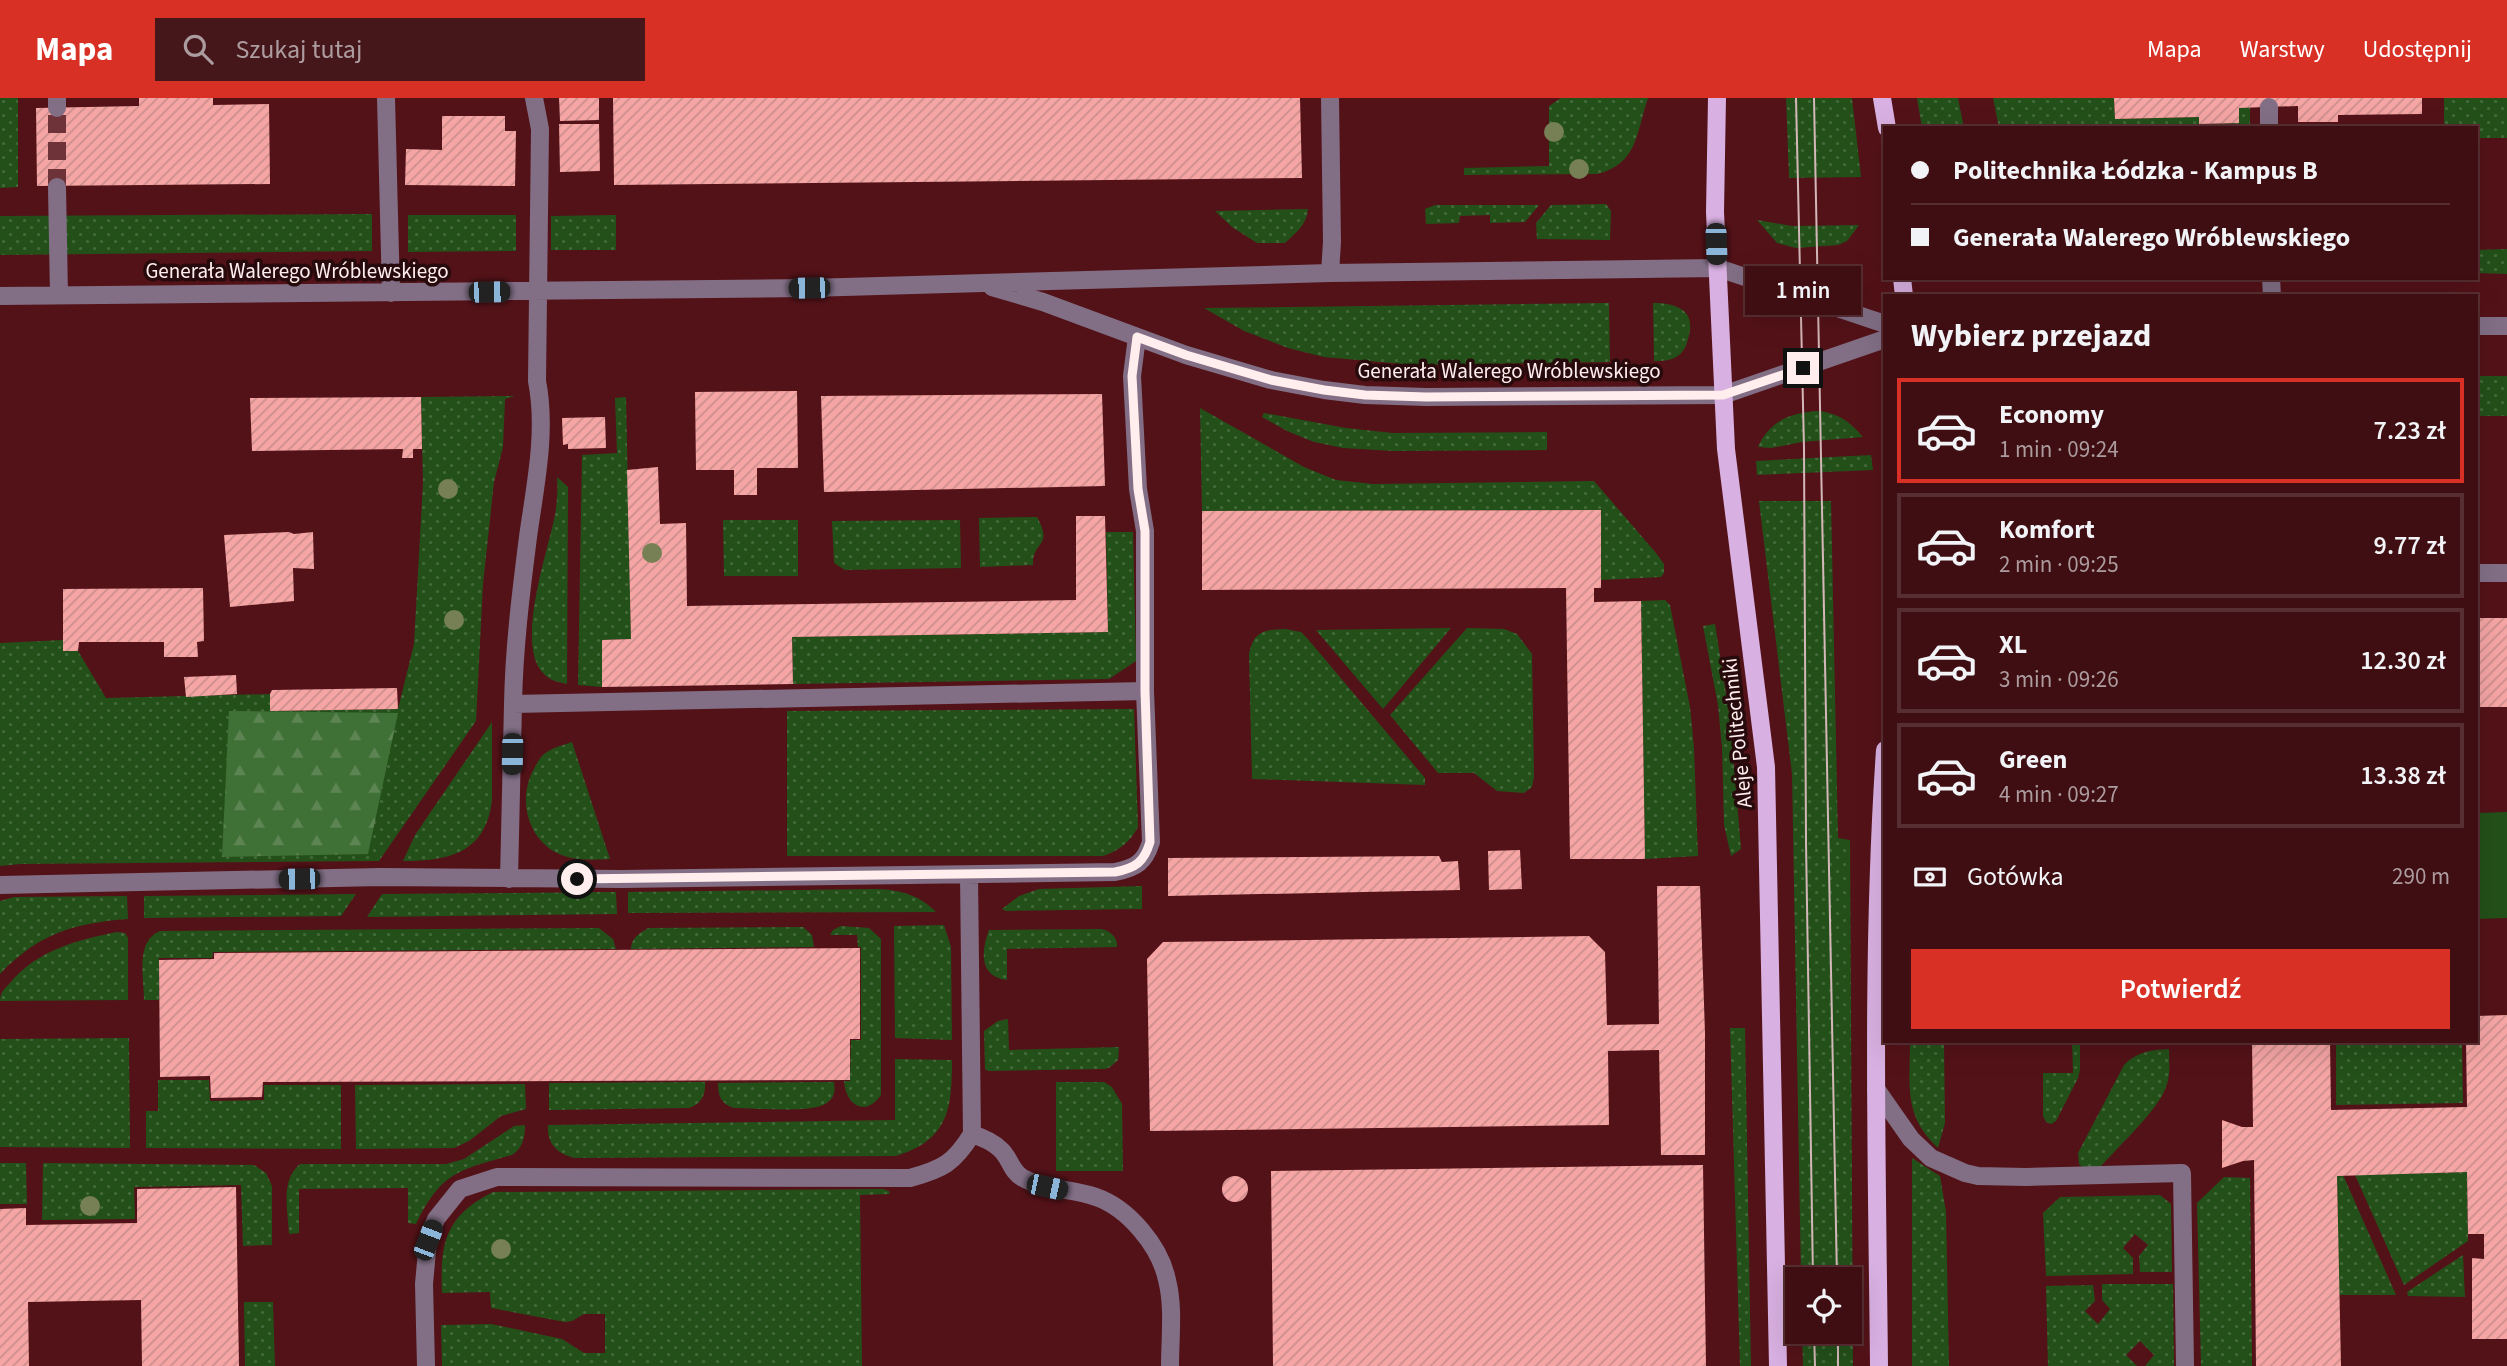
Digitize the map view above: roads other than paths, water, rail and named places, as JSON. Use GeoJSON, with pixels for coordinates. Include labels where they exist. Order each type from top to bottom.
{"type":"FeatureCollection","features":[{"type":"Feature","properties":{"kind":"main road","name":"Aleje Politechniki"},"geometry":{"type":"LineString","coordinates":[[1717,98],[1715,206],[1727,455],[1766,767],[1778,1366]]}},
{"type":"Feature","properties":{"kind":"main road"},"geometry":{"type":"LineString","coordinates":[[1882,98],[1887,126]]}},
{"type":"Feature","properties":{"kind":"main road"},"geometry":{"type":"LineString","coordinates":[[1879,1366],[1876,1089],[1878,845],[1883,777]]}},
{"type":"Feature","properties":{"kind":"street"},"geometry":{"type":"LineString","coordinates":[[386,98],[391,293]]}},
{"type":"Feature","properties":{"kind":"street"},"geometry":{"type":"LineString","coordinates":[[509,880],[516,639],[541,437],[537,381],[540,129],[534,98]]}},
{"type":"Feature","properties":{"kind":"street"},"geometry":{"type":"LineString","coordinates":[[1330,98],[1330,273]]}},
{"type":"Feature","properties":{"kind":"street"},"geometry":{"type":"LineString","coordinates":[[2269,107],[2269,126]]}},
{"type":"Feature","properties":{"kind":"street"},"geometry":{"type":"LineString","coordinates":[[57,187],[59,295]]}},
{"type":"Feature","properties":{"kind":"street","name":"Generała Walerego Wróblewskiego"},"geometry":{"type":"LineString","coordinates":[[0,296],[809,288],[1330,273],[1717,268],[1883,323]]}},
{"type":"Feature","properties":{"kind":"street","name":"Generała Walerego Wróblewskiego"},"geometry":{"type":"LineString","coordinates":[[971,282],[1043,302],[1186,355],[1271,380],[1365,395],[1723,395],[1883,340]]}},
{"type":"Feature","properties":{"kind":"street"},"geometry":{"type":"LineString","coordinates":[[2478,326],[2507,326]]}},
{"type":"Feature","properties":{"kind":"street"},"geometry":{"type":"LineString","coordinates":[[0,885],[380,877],[509,880],[969,875],[1115,872],[1130,869],[1142,863],[1150,842],[1145,691],[1145,531],[1138,489],[1132,376],[1137,337]]}},
{"type":"Feature","properties":{"kind":"street"},"geometry":{"type":"LineString","coordinates":[[2478,573],[2507,573]]}},
{"type":"Feature","properties":{"kind":"street"},"geometry":{"type":"LineString","coordinates":[[513,704],[1145,691]]}},
{"type":"Feature","properties":{"kind":"street"},"geometry":{"type":"LineString","coordinates":[[426,1366],[425,1249],[436,1219],[460,1189],[497,1177],[911,1178],[933,1172],[957,1156],[972,1134],[969,875]]}},
{"type":"Feature","properties":{"kind":"street"},"geometry":{"type":"LineString","coordinates":[[1876,1089],[1911,1139],[1931,1158],[1950,1168],[1978,1175],[2026,1177],[2182,1173],[2185,1366]]}},
{"type":"Feature","properties":{"kind":"street"},"geometry":{"type":"LineString","coordinates":[[972,1134],[1001,1149],[1014,1172],[1022,1178],[1047,1187],[1103,1199],[1135,1225],[1159,1259],[1167,1279],[1170,1366]]}},
{"type":"Feature","properties":{"kind":"tunnel"},"geometry":{"type":"LineString","coordinates":[[57,108],[57,187]]}},
{"type":"Feature","properties":{"kind":"tram line"},"geometry":{"type":"LineString","coordinates":[[1796,98],[1804,448],[1806,842],[1813,1267]]}},
{"type":"Feature","properties":{"kind":"tram line"},"geometry":{"type":"LineString","coordinates":[[1814,98],[1837,1267]]}},
{"type":"Feature","properties":{"kind":"tram line"},"geometry":{"type":"LineString","coordinates":[[1814,1344],[1815,1366]]}},
{"type":"Feature","properties":{"kind":"tram line"},"geometry":{"type":"LineString","coordinates":[[1838,1344],[1838,1366]]}}]}
